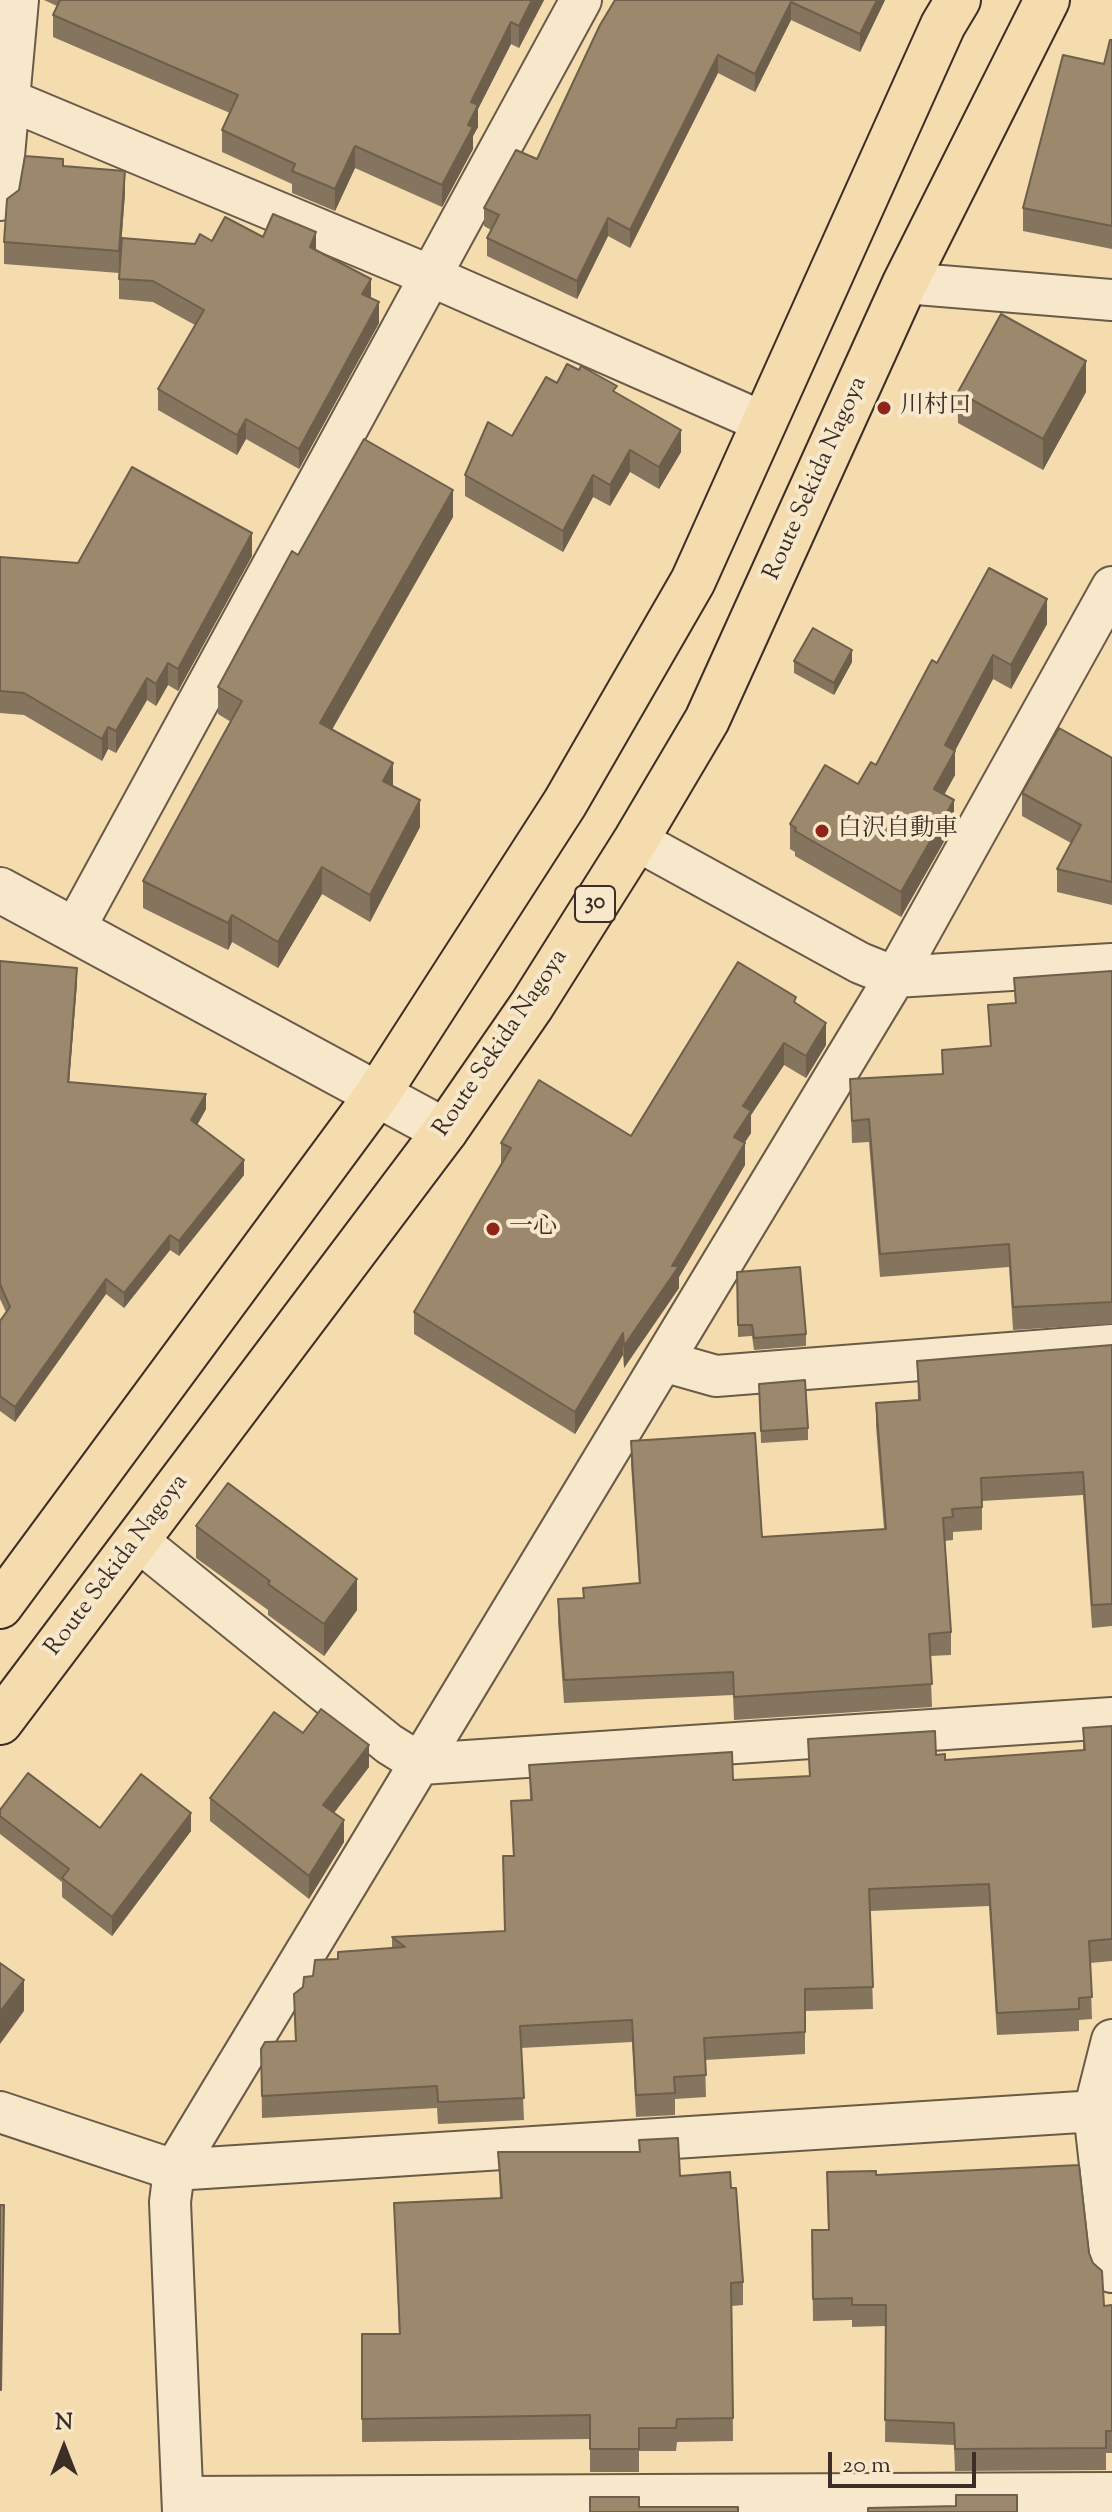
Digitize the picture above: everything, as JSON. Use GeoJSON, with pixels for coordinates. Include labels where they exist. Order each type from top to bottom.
{"type":"FeatureCollection","features":[{"type":"Feature","properties":{"kind":"main road"},"geometry":{"type":"LineString","coordinates":[[0,1606],[377,1095],[565,803],[686,594],[943,25],[958,0]]}},
{"type":"Feature","properties":{"kind":"main road","name":"Route Sekida Nagoya"},"geometry":{"type":"LineString","coordinates":[[0,1722],[445,1131],[532,1005],[636,840],[707,720],[905,283],[1047,0]]}},
{"type":"Feature","properties":{"kind":"street"},"geometry":{"type":"LineString","coordinates":[[0,200],[5,97],[18,0]]}},
{"type":"Feature","properties":{"kind":"street"},"geometry":{"type":"LineString","coordinates":[[75,928],[433,277],[454,228],[581,0]]}},
{"type":"Feature","properties":{"kind":"street"},"geometry":{"type":"LineString","coordinates":[[5,97],[433,277],[765,423]]}},
{"type":"Feature","properties":{"kind":"street"},"geometry":{"type":"LineString","coordinates":[[905,283],[1112,300]]}},
{"type":"Feature","properties":{"kind":"street"},"geometry":{"type":"LineString","coordinates":[[1112,587],[895,977],[174,2170],[170,2202],[183,2505],[1112,2493]]}},
{"type":"Feature","properties":{"kind":"street"},"geometry":{"type":"LineString","coordinates":[[636,840],[860,963],[895,977],[1112,964]]}},
{"type":"Feature","properties":{"kind":"street"},"geometry":{"type":"LineString","coordinates":[[0,890],[445,1131]]}},
{"type":"Feature","properties":{"kind":"street"},"geometry":{"type":"LineString","coordinates":[[663,1361],[716,1376],[1112,1345]]}},
{"type":"Feature","properties":{"kind":"street"},"geometry":{"type":"LineString","coordinates":[[137,1540],[389,1744],[421,1764],[1112,1718]]}},
{"type":"Feature","properties":{"kind":"street"},"geometry":{"type":"LineString","coordinates":[[1112,2040],[1103,2111],[1112,2272]]}},
{"type":"Feature","properties":{"kind":"street"},"geometry":{"type":"LineString","coordinates":[[0,2112],[174,2170],[1103,2111]]}},
{"type":"Feature","properties":{"kind":"building"},"geometry":{"type":"Polygon","coordinates":[[[60,0],[532,0],[519,26],[511,22],[471,102],[478,105],[468,125],[473,127],[442,185],[355,146],[335,189],[292,171],[295,164],[222,130],[238,95],[53,15],[60,0]]]}},
{"type":"Feature","properties":{"kind":"building"},"geometry":{"type":"Polygon","coordinates":[[[615,0],[877,0],[860,34],[791,2],[755,74],[718,55],[630,230],[608,218],[577,281],[487,238],[499,215],[484,208],[516,150],[537,159],[600,25],[615,0]]]}},
{"type":"Feature","properties":{"kind":"building"},"geometry":{"type":"Polygon","coordinates":[[[1110,40],[1112,226],[1023,208],[1063,55],[1104,64],[1110,40]]]}},
{"type":"Feature","properties":{"kind":"building"},"geometry":{"type":"Polygon","coordinates":[[[25,156],[63,159],[63,166],[125,171],[119,251],[4,242],[7,199],[19,190],[25,156]]]}},
{"type":"Feature","properties":{"kind":"building"},"geometry":{"type":"Polygon","coordinates":[[[273,214],[316,232],[310,247],[371,279],[362,294],[379,302],[299,449],[246,419],[237,435],[158,389],[204,310],[153,281],[119,279],[122,238],[195,244],[200,234],[212,241],[225,217],[263,237],[273,214]]]}},
{"type":"Feature","properties":{"kind":"building"},"geometry":{"type":"Polygon","coordinates":[[[1001,314],[1086,361],[1043,439],[958,392],[1001,314]]]}},
{"type":"Feature","properties":{"kind":"building"},"geometry":{"type":"Polygon","coordinates":[[[567,364],[579,370],[581,366],[617,386],[613,391],[681,430],[659,467],[630,450],[610,485],[593,475],[563,531],[465,475],[488,422],[512,436],[546,377],[557,383],[567,364]]]}},
{"type":"Feature","properties":{"kind":"building"},"geometry":{"type":"Polygon","coordinates":[[[364,439],[453,490],[320,723],[393,763],[383,781],[420,800],[370,895],[322,867],[278,942],[232,915],[228,923],[143,881],[242,701],[218,687],[292,551],[298,555],[364,439]]]}},
{"type":"Feature","properties":{"kind":"building"},"geometry":{"type":"Polygon","coordinates":[[[132,467],[252,533],[178,669],[168,663],[156,684],[147,678],[116,731],[108,727],[102,739],[24,693],[0,691],[0,557],[78,563],[132,467]]]}},
{"type":"Feature","properties":{"kind":"building"},"geometry":{"type":"Polygon","coordinates":[[[989,568],[1047,599],[1011,665],[993,655],[945,745],[955,751],[934,789],[954,800],[901,892],[795,831],[796,828],[790,824],[825,765],[858,784],[871,762],[876,765],[932,660],[937,663],[989,568]]]}},
{"type":"Feature","properties":{"kind":"building"},"geometry":{"type":"Polygon","coordinates":[[[813,628],[852,650],[834,683],[794,661],[813,628]]]}},
{"type":"Feature","properties":{"kind":"building"},"geometry":{"type":"Polygon","coordinates":[[[1059,728],[1112,758],[1112,882],[1057,869],[1081,825],[1022,793],[1059,728]]]}},
{"type":"Feature","properties":{"kind":"building"},"geometry":{"type":"Polygon","coordinates":[[[0,961],[77,968],[68,1082],[206,1094],[191,1120],[244,1160],[179,1241],[170,1235],[124,1293],[106,1279],[15,1407],[0,1396],[0,1321],[10,1307],[0,1284],[0,961]]]}},
{"type":"Feature","properties":{"kind":"building"},"geometry":{"type":"Polygon","coordinates":[[[738,962],[796,997],[794,1002],[826,1023],[806,1056],[784,1043],[743,1106],[751,1111],[734,1137],[745,1143],[672,1266],[679,1266],[624,1346],[623,1333],[575,1412],[414,1312],[511,1148],[501,1143],[539,1080],[631,1136],[738,962]]]}},
{"type":"Feature","properties":{"kind":"building"},"geometry":{"type":"Polygon","coordinates":[[[1112,971],[1112,1302],[1013,1307],[1009,1244],[880,1254],[869,1119],[852,1121],[850,1079],[943,1074],[942,1050],[991,1046],[988,1005],[1016,1003],[1014,978],[1112,971]]]}},
{"type":"Feature","properties":{"kind":"building"},"geometry":{"type":"Polygon","coordinates":[[[800,1267],[806,1334],[754,1338],[752,1325],[738,1325],[737,1272],[800,1267]]]}},
{"type":"Feature","properties":{"kind":"building"},"geometry":{"type":"Polygon","coordinates":[[[1112,1345],[1112,1604],[1092,1605],[1083,1472],[981,1478],[982,1507],[952,1509],[953,1517],[943,1518],[951,1632],[929,1634],[932,1684],[734,1697],[733,1672],[564,1680],[558,1599],[584,1598],[583,1588],[640,1583],[631,1441],[755,1433],[762,1537],[886,1529],[876,1403],[920,1400],[917,1361],[1112,1345]]]}},
{"type":"Feature","properties":{"kind":"building"},"geometry":{"type":"Polygon","coordinates":[[[805,1380],[808,1428],[761,1431],[759,1384],[805,1380]]]}},
{"type":"Feature","properties":{"kind":"building"},"geometry":{"type":"Polygon","coordinates":[[[228,1483],[357,1579],[324,1624],[196,1526],[228,1483]]]}},
{"type":"Feature","properties":{"kind":"building"},"geometry":{"type":"Polygon","coordinates":[[[321,1709],[369,1745],[323,1805],[344,1820],[309,1876],[210,1798],[274,1712],[303,1733],[321,1709]]]}},
{"type":"Feature","properties":{"kind":"building"},"geometry":{"type":"Polygon","coordinates":[[[1112,1726],[1112,1939],[1089,1941],[1092,1997],[1079,1998],[1079,2009],[997,2013],[989,1884],[869,1889],[873,1987],[805,1989],[805,2032],[704,2038],[706,2075],[674,2077],[675,2093],[636,2095],[632,2020],[520,2026],[524,2098],[438,2102],[437,2086],[262,2096],[261,2049],[265,2042],[296,2041],[294,1994],[303,1987],[304,1977],[313,1976],[315,1960],[338,1959],[338,1952],[405,1947],[392,1937],[505,1931],[503,1856],[514,1856],[511,1801],[532,1800],[529,1765],[732,1752],[733,1780],[810,1776],[808,1739],[935,1731],[936,1755],[945,1754],[945,1760],[1085,1750],[1083,1728],[1112,1726]]]}},
{"type":"Feature","properties":{"kind":"building"},"geometry":{"type":"Polygon","coordinates":[[[28,1773],[100,1828],[141,1774],[191,1813],[112,1917],[62,1878],[69,1869],[0,1816],[0,1810],[28,1773]]]}},
{"type":"Feature","properties":{"kind":"building"},"geometry":{"type":"Polygon","coordinates":[[[0,1963],[24,1980],[0,2012],[0,1963]]]}},
{"type":"Feature","properties":{"kind":"building"},"geometry":{"type":"Polygon","coordinates":[[[678,2138],[680,2176],[730,2172],[731,2188],[736,2188],[743,2282],[731,2283],[733,2418],[677,2419],[676,2428],[639,2428],[639,2449],[590,2449],[590,2415],[362,2419],[362,2334],[400,2334],[394,2203],[502,2198],[498,2152],[640,2152],[639,2140],[678,2138]]]}},
{"type":"Feature","properties":{"kind":"building"},"geometry":{"type":"Polygon","coordinates":[[[1079,2165],[1089,2253],[1093,2263],[1102,2271],[1104,2306],[1112,2305],[1112,2431],[1106,2431],[1106,2448],[955,2449],[954,2423],[885,2420],[886,2305],[852,2305],[852,2298],[813,2299],[812,2230],[829,2230],[827,2172],[876,2171],[876,2175],[1079,2165]]]}},
{"type":"Feature","properties":{"kind":"building"},"geometry":{"type":"Polygon","coordinates":[[[0,2205],[4,2205],[1,2390],[0,2390],[0,2205]]]}},
{"type":"Feature","properties":{"kind":"building"},"geometry":{"type":"Polygon","coordinates":[[[956,2495],[1017,2495],[1017,2512],[868,2512],[868,2508],[956,2506],[956,2495]]]}},
{"type":"Feature","properties":{"kind":"building"},"geometry":{"type":"Polygon","coordinates":[[[590,2497],[639,2497],[639,2507],[738,2507],[738,2512],[590,2512],[590,2497]]]}},
{"type":"Feature","properties":{"kind":"place","name":"川村口"},"geometry":{"type":"Point","coordinates":[884,408]}},
{"type":"Feature","properties":{"kind":"place","name":"白沢自動車"},"geometry":{"type":"Point","coordinates":[822,831]}},
{"type":"Feature","properties":{"kind":"place","name":"一心"},"geometry":{"type":"Point","coordinates":[493,1229]}}]}
